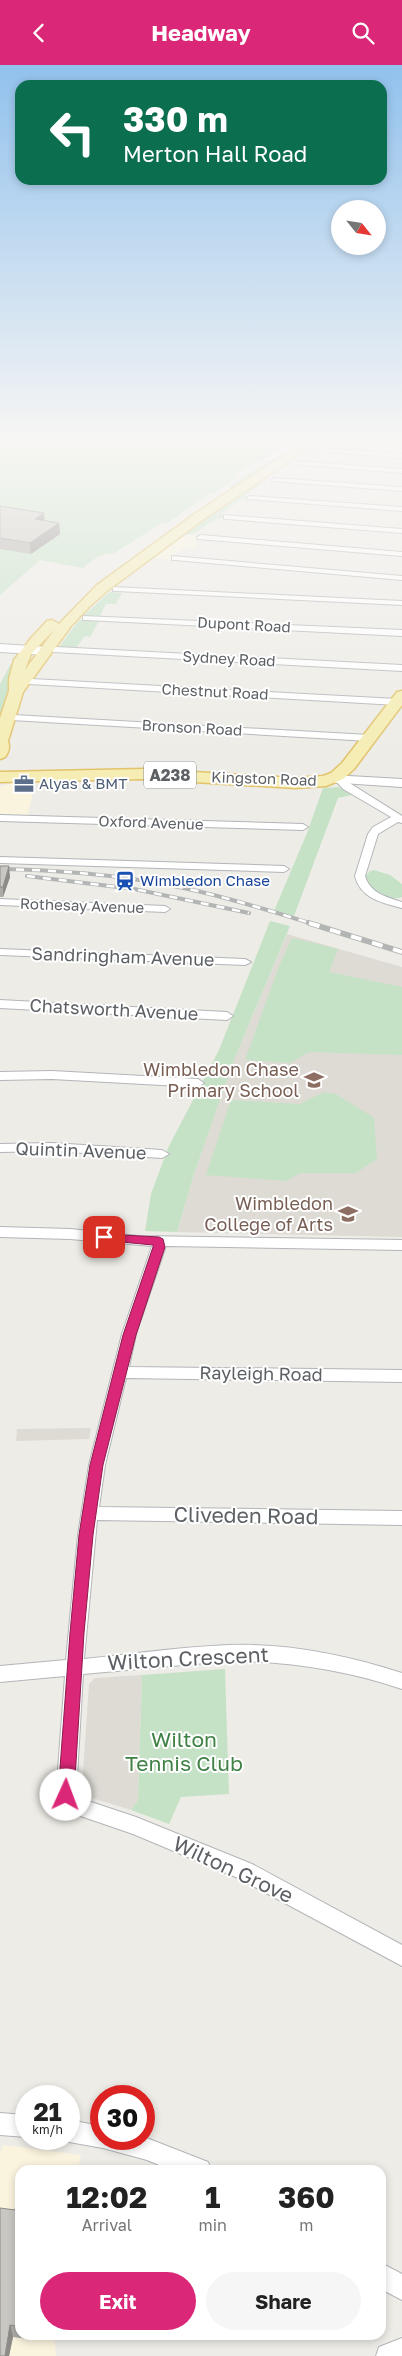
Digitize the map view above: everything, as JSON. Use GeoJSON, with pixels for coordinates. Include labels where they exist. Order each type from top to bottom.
{"type":"FeatureCollection","features":[{"type":"Feature","properties":{"kind":"main road"},"geometry":{"type":"LineString","coordinates":[[0,754],[2,747],[0,741],[16,693],[19,664],[29,649],[93,585],[148,545]]}},
{"type":"Feature","properties":{"kind":"main road"},"geometry":{"type":"LineString","coordinates":[[29,649],[38,647],[62,628],[102,588],[161,545]]}},
{"type":"Feature","properties":{"kind":"main road"},"geometry":{"type":"LineString","coordinates":[[16,693],[51,651],[62,628]]}},
{"type":"Feature","properties":{"kind":"main road"},"geometry":{"type":"LineString","coordinates":[[0,648],[51,651]]}},
{"type":"Feature","properties":{"kind":"main road","name":"Kingston Road"},"geometry":{"type":"LineString","coordinates":[[0,777],[145,774],[296,783],[314,783],[336,779],[400,698]]}},
{"type":"Feature","properties":{"kind":"main road","name":"Kingston Road"},"geometry":{"type":"LineString","coordinates":[[0,766],[8,772],[26,777]]}},
{"type":"Feature","properties":{"kind":"street"},"geometry":{"type":"LineString","coordinates":[[295,545],[402,554]]}},
{"type":"Feature","properties":{"kind":"street"},"geometry":{"type":"LineString","coordinates":[[175,559],[402,577]]}},
{"type":"Feature","properties":{"kind":"street"},"geometry":{"type":"LineString","coordinates":[[116,589],[402,603]]}},
{"type":"Feature","properties":{"kind":"street","name":"Dupont Road"},"geometry":{"type":"LineString","coordinates":[[86,618],[402,633]]}},
{"type":"Feature","properties":{"kind":"street","name":"Sydney Road"},"geometry":{"type":"LineString","coordinates":[[51,651],[402,668]]}},
{"type":"Feature","properties":{"kind":"street","name":"Chestnut Road"},"geometry":{"type":"LineString","coordinates":[[32,682],[400,698]]}},
{"type":"Feature","properties":{"kind":"street","name":"Bronson Road"},"geometry":{"type":"LineString","coordinates":[[14,718],[369,738]]}},
{"type":"Feature","properties":{"kind":"street"},"geometry":{"type":"LineString","coordinates":[[336,779],[402,783]]}},
{"type":"Feature","properties":{"kind":"street"},"geometry":{"type":"LineString","coordinates":[[336,779],[400,819]]}},
{"type":"Feature","properties":{"kind":"street","name":"Oxford Avenue"},"geometry":{"type":"LineString","coordinates":[[0,818],[302,827]]}},
{"type":"Feature","properties":{"kind":"street"},"geometry":{"type":"LineString","coordinates":[[400,819],[384,825],[373,834],[360,881],[369,892],[377,897],[402,905]]}},
{"type":"Feature","properties":{"kind":"street"},"geometry":{"type":"LineString","coordinates":[[0,860],[284,869]]}},
{"type":"Feature","properties":{"kind":"street","name":"Rothesay Avenue"},"geometry":{"type":"LineString","coordinates":[[0,902],[164,909]]}},
{"type":"Feature","properties":{"kind":"street","name":"Sandringham Avenue"},"geometry":{"type":"LineString","coordinates":[[0,952],[246,962]]}},
{"type":"Feature","properties":{"kind":"street","name":"Chatsworth Avenue"},"geometry":{"type":"LineString","coordinates":[[0,1004],[227,1016]]}},
{"type":"Feature","properties":{"kind":"street"},"geometry":{"type":"LineString","coordinates":[[0,1075],[52,1075],[198,1083]]}},
{"type":"Feature","properties":{"kind":"street","name":"Quintin Avenue"},"geometry":{"type":"LineString","coordinates":[[0,1148],[52,1147],[162,1154]]}},
{"type":"Feature","properties":{"kind":"street"},"geometry":{"type":"LineString","coordinates":[[0,1232],[70,1234],[159,1241],[402,1245]]}},
{"type":"Feature","properties":{"kind":"street"},"geometry":{"type":"LineString","coordinates":[[74,1666],[89,1513],[97,1465],[120,1371],[159,1241]]}},
{"type":"Feature","properties":{"kind":"street","name":"Rayleigh Road"},"geometry":{"type":"LineString","coordinates":[[120,1371],[402,1376]]}},
{"type":"Feature","properties":{"kind":"street","name":"Cliveden Road"},"geometry":{"type":"LineString","coordinates":[[89,1513],[402,1518]]}},
{"type":"Feature","properties":{"kind":"street","name":"Wilton Crescent"},"geometry":{"type":"LineString","coordinates":[[0,1674],[74,1666],[257,1652],[316,1659],[352,1666],[402,1681]]}},
{"type":"Feature","properties":{"kind":"street","name":"Wilton Grove"},"geometry":{"type":"LineString","coordinates":[[74,1666],[66,1789],[69,1801],[73,1805],[136,1826],[245,1871],[402,1957]]}},
{"type":"Feature","properties":{"kind":"street"},"geometry":{"type":"LineString","coordinates":[[0,2124],[15,2125]]}},
{"type":"Feature","properties":{"kind":"street"},"geometry":{"type":"LineString","coordinates":[[150,2150],[187,2165]]}},
{"type":"Feature","properties":{"kind":"street"},"geometry":{"type":"LineString","coordinates":[[386,2278],[402,2288]]}},
{"type":"Feature","properties":{"kind":"street"},"geometry":{"type":"LineString","coordinates":[[388,2356],[402,2349]]}},
{"type":"Feature","properties":{"kind":"shaded area"},"geometry":{"type":"Polygon","coordinates":[[[172,545],[198,545],[195,548],[183,548],[177,552],[173,560],[153,558],[172,545]]]}},
{"type":"Feature","properties":{"kind":"shaded area"},"geometry":{"type":"Polygon","coordinates":[[[32,782],[32,796],[28,815],[0,814],[0,787],[12,783],[32,782]]]}},
{"type":"Feature","properties":{"kind":"shaded area","name":"Wimbledon Chase Primary School"},"geometry":{"type":"Polygon","coordinates":[[[287,934],[402,967],[402,1237],[177,1232],[194,1174],[234,1060],[287,934]]]}},
{"type":"Feature","properties":{"kind":"shaded area"},"geometry":{"type":"Polygon","coordinates":[[[91,1428],[89,1439],[16,1441],[17,1429],[91,1428]]]}},
{"type":"Feature","properties":{"kind":"shaded area"},"geometry":{"type":"Polygon","coordinates":[[[142,1675],[138,1800],[131,1810],[89,1797],[82,1787],[89,1684],[95,1678],[142,1675]]]}},
{"type":"Feature","properties":{"kind":"shaded area"},"geometry":{"type":"Polygon","coordinates":[[[3,2145],[15,2147],[15,2150],[42,2150],[81,2155],[79,2165],[15,2165],[15,2340],[54,2340],[56,2356],[0,2356],[0,2152],[3,2145]]]}},
{"type":"Feature","properties":{"kind":"green space"},"geometry":{"type":"Polygon","coordinates":[[[0,545],[127,545],[113,554],[105,554],[93,560],[83,568],[40,560],[0,595],[0,545]]]}},
{"type":"Feature","properties":{"kind":"green space"},"geometry":{"type":"Polygon","coordinates":[[[110,592],[122,593],[116,604],[106,604],[100,616],[84,615],[110,592]]]}},
{"type":"Feature","properties":{"kind":"green space"},"geometry":{"type":"Polygon","coordinates":[[[79,620],[99,621],[90,637],[85,636],[76,648],[59,647],[79,620]]]}},
{"type":"Feature","properties":{"kind":"green space"},"geometry":{"type":"Polygon","coordinates":[[[10,665],[12,665],[8,694],[0,718],[0,684],[10,665]]]}},
{"type":"Feature","properties":{"kind":"green space"},"geometry":{"type":"Polygon","coordinates":[[[338,787],[352,795],[338,798],[294,916],[274,911],[307,833],[323,788],[338,787]]]}},
{"type":"Feature","properties":{"kind":"green space"},"geometry":{"type":"Polygon","coordinates":[[[374,870],[390,875],[402,884],[402,897],[385,897],[375,891],[366,876],[370,871],[374,870]]]}},
{"type":"Feature","properties":{"kind":"green space"},"geometry":{"type":"Polygon","coordinates":[[[270,921],[290,926],[234,1060],[194,1174],[177,1232],[145,1231],[151,1194],[168,1148],[219,1050],[270,921]]]}},
{"type":"Feature","properties":{"kind":"green space"},"geometry":{"type":"Polygon","coordinates":[[[292,938],[338,949],[329,972],[402,987],[402,1055],[309,1052],[290,1063],[245,1060],[280,964],[292,938]]]}},
{"type":"Feature","properties":{"kind":"green space"},"geometry":{"type":"Polygon","coordinates":[[[324,1092],[336,1094],[374,1118],[377,1159],[356,1173],[300,1173],[286,1181],[206,1175],[231,1100],[300,1104],[324,1092]]]}},
{"type":"Feature","properties":{"kind":"green space","name":"Wilton Tennis Club"},"geometry":{"type":"Polygon","coordinates":[[[225,1669],[229,1794],[181,1797],[169,1824],[131,1810],[138,1800],[142,1675],[225,1669]]]}},
{"type":"Feature","properties":{"kind":"building"},"geometry":{"type":"Polygon","coordinates":[[[0,866],[9,866],[3,887],[0,887],[0,866]]]}},
{"type":"Feature","properties":{"kind":"building"},"geometry":{"type":"Polygon","coordinates":[[[0,2208],[15,2210],[15,2326],[10,2325],[5,2356],[0,2356],[0,2208]]]}},
{"type":"Feature","properties":{"kind":"railway"},"geometry":{"type":"LineString","coordinates":[[0,869],[82,873],[163,884],[220,897],[313,924]]}},
{"type":"Feature","properties":{"kind":"railway"},"geometry":{"type":"LineString","coordinates":[[27,876],[134,889],[249,913]]}},
{"type":"Feature","properties":{"kind":"railway"},"geometry":{"type":"LineString","coordinates":[[309,923],[402,952]]}},
{"type":"Feature","properties":{"kind":"place","name":"Alyas & BMT"},"geometry":{"type":"Point","coordinates":[24,784]}},
{"type":"Feature","properties":{"kind":"place","name":"Wimbledon Chase"},"geometry":{"type":"Point","coordinates":[125,881]}},
{"type":"Feature","properties":{"kind":"place","name":"Wimbledon Chase Primary School"},"geometry":{"type":"Point","coordinates":[314,1080]}},
{"type":"Feature","properties":{"kind":"place","name":"Wimbledon College of Arts"},"geometry":{"type":"Point","coordinates":[348,1214]}},
{"type":"Feature","properties":{"kind":"route"},"geometry":{"type":"LineString","coordinates":[[66,1795],[74,1666],[86,1535],[92,1493],[120,1371],[159,1247],[159,1241],[104,1237]]}}]}
